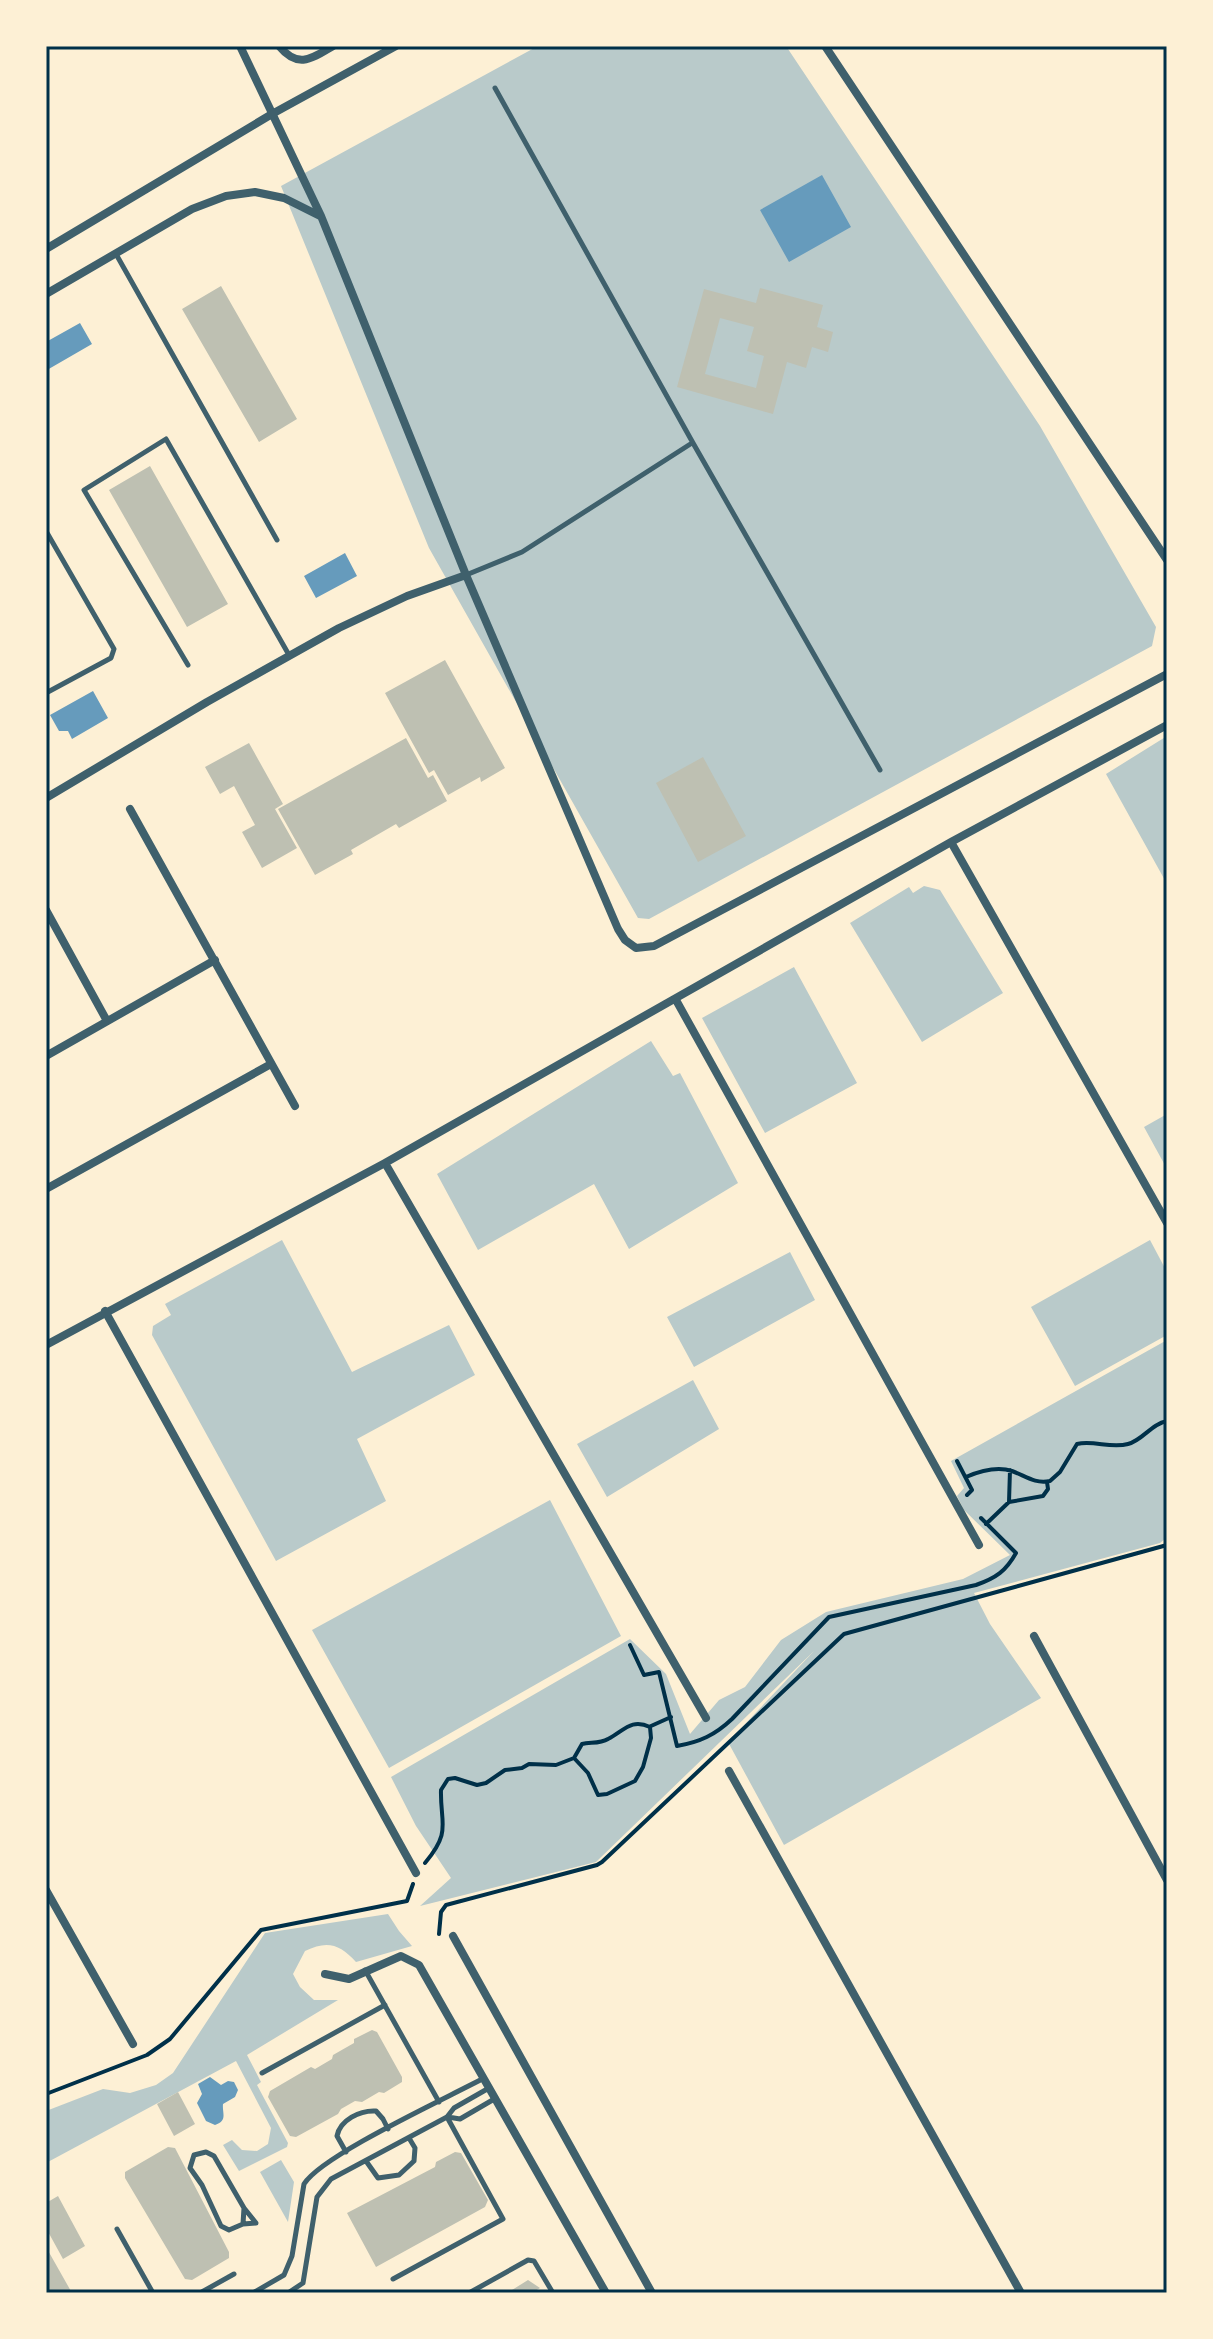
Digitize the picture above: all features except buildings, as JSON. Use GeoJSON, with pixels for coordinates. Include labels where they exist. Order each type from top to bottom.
{"type":"FeatureCollection","features":[{"type":"Feature","properties":{"kind":"street"},"geometry":{"type":"LineString","coordinates":[[240,46],[321,216],[466,575],[618,929],[625,940],[636,948],[654,946],[1167,674]]}},
{"type":"Feature","properties":{"kind":"street"},"geometry":{"type":"LineString","coordinates":[[279,46],[289,58],[301,61],[333,46]]}},
{"type":"Feature","properties":{"kind":"street"},"geometry":{"type":"LineString","coordinates":[[46,249],[272,114],[396,46]]}},
{"type":"Feature","properties":{"kind":"street"},"geometry":{"type":"LineString","coordinates":[[825,46],[1167,560]]}},
{"type":"Feature","properties":{"kind":"street"},"geometry":{"type":"LineString","coordinates":[[46,294],[192,209],[226,196],[255,192],[284,198],[321,216]]}},
{"type":"Feature","properties":{"kind":"street"},"geometry":{"type":"LineString","coordinates":[[46,798],[373,611],[466,575]]}},
{"type":"Feature","properties":{"kind":"street"},"geometry":{"type":"LineString","coordinates":[[46,1345],[385,1163],[951,842],[1167,725]]}},
{"type":"Feature","properties":{"kind":"street"},"geometry":{"type":"LineString","coordinates":[[130,809],[295,1106]]}},
{"type":"Feature","properties":{"kind":"street"},"geometry":{"type":"LineString","coordinates":[[951,842],[1167,1223]]}},
{"type":"Feature","properties":{"kind":"street"},"geometry":{"type":"LineString","coordinates":[[46,910],[107,1021]]}},
{"type":"Feature","properties":{"kind":"street"},"geometry":{"type":"LineString","coordinates":[[46,1056],[215,960]]}},
{"type":"Feature","properties":{"kind":"street"},"geometry":{"type":"LineString","coordinates":[[676,1000],[979,1545]]}},
{"type":"Feature","properties":{"kind":"street"},"geometry":{"type":"LineString","coordinates":[[46,1189],[271,1064]]}},
{"type":"Feature","properties":{"kind":"street"},"geometry":{"type":"LineString","coordinates":[[385,1163],[706,1718]]}},
{"type":"Feature","properties":{"kind":"street"},"geometry":{"type":"LineString","coordinates":[[105,1311],[416,1873]]}},
{"type":"Feature","properties":{"kind":"street"},"geometry":{"type":"LineString","coordinates":[[1034,1636],[1167,1880]]}},
{"type":"Feature","properties":{"kind":"street"},"geometry":{"type":"LineString","coordinates":[[729,1771],[1021,2293]]}},
{"type":"Feature","properties":{"kind":"street"},"geometry":{"type":"LineString","coordinates":[[46,1890],[133,2044]]}},
{"type":"Feature","properties":{"kind":"street"},"geometry":{"type":"LineString","coordinates":[[453,1936],[652,2293]]}},
{"type":"Feature","properties":{"kind":"street"},"geometry":{"type":"LineString","coordinates":[[325,1974],[349,1979],[401,1956],[419,1965],[606,2293]]}},
{"type":"Feature","properties":{"kind":"lane"},"geometry":{"type":"LineString","coordinates":[[495,88],[880,770]]}},
{"type":"Feature","properties":{"kind":"lane"},"geometry":{"type":"LineString","coordinates":[[116,254],[277,540]]}},
{"type":"Feature","properties":{"kind":"lane"},"geometry":{"type":"LineString","coordinates":[[188,665],[84,490],[166,439],[290,656]]}},
{"type":"Feature","properties":{"kind":"lane"},"geometry":{"type":"LineString","coordinates":[[466,575],[522,552],[693,443]]}},
{"type":"Feature","properties":{"kind":"lane"},"geometry":{"type":"LineString","coordinates":[[46,531],[114,649],[111,658],[46,693]]}},
{"type":"Feature","properties":{"kind":"lane"},"geometry":{"type":"LineString","coordinates":[[365,1970],[439,2102]]}},
{"type":"Feature","properties":{"kind":"lane"},"geometry":{"type":"LineString","coordinates":[[262,2073],[385,2005]]}},
{"type":"Feature","properties":{"kind":"lane"},"geometry":{"type":"LineString","coordinates":[[253,2293],[284,2275],[292,2256],[304,2184],[310,2175],[346,2152],[484,2078]]}},
{"type":"Feature","properties":{"kind":"lane"},"geometry":{"type":"LineString","coordinates":[[288,2293],[303,2283],[317,2197],[322,2188],[331,2179],[447,2117],[454,2108],[490,2088]]}},
{"type":"Feature","properties":{"kind":"lane"},"geometry":{"type":"LineString","coordinates":[[447,2117],[460,2119],[496,2098]]}},
{"type":"Feature","properties":{"kind":"lane"},"geometry":{"type":"LineString","coordinates":[[346,2152],[337,2136],[338,2129],[349,2119],[363,2112],[376,2111],[388,2129]]}},
{"type":"Feature","properties":{"kind":"lane"},"geometry":{"type":"LineString","coordinates":[[393,2279],[503,2219],[447,2117]]}},
{"type":"Feature","properties":{"kind":"lane"},"geometry":{"type":"LineString","coordinates":[[366,2161],[378,2178],[399,2175],[414,2161],[415,2148],[409,2138]]}},
{"type":"Feature","properties":{"kind":"lane"},"geometry":{"type":"LineString","coordinates":[[206,2152],[214,2156],[244,2208],[256,2223],[229,2230],[221,2226],[202,2185],[190,2168],[194,2155],[206,2152]]}},
{"type":"Feature","properties":{"kind":"lane"},"geometry":{"type":"LineString","coordinates":[[243,2224],[244,2208]]}},
{"type":"Feature","properties":{"kind":"lane"},"geometry":{"type":"LineString","coordinates":[[117,2229],[153,2293]]}},
{"type":"Feature","properties":{"kind":"lane"},"geometry":{"type":"LineString","coordinates":[[469,2293],[528,2260],[534,2261],[553,2293]]}},
{"type":"Feature","properties":{"kind":"lane"},"geometry":{"type":"LineString","coordinates":[[200,2293],[234,2274]]}},
{"type":"Feature","properties":{"kind":"path"},"geometry":{"type":"LineString","coordinates":[[966,1477],[994,1469],[1010,1470],[1028,1480],[1047,1481],[1060,1472],[1077,1444],[1129,1444],[1154,1426],[1167,1421]]}},
{"type":"Feature","properties":{"kind":"path"},"geometry":{"type":"LineString","coordinates":[[957,1461],[973,1492],[963,1497],[964,1502]]}},
{"type":"Feature","properties":{"kind":"path"},"geometry":{"type":"LineString","coordinates":[[1009,1502],[1010,1470]]}},
{"type":"Feature","properties":{"kind":"path"},"geometry":{"type":"LineString","coordinates":[[986,1524],[1009,1502],[1043,1496],[1048,1489],[1047,1481]]}},
{"type":"Feature","properties":{"kind":"path"},"geometry":{"type":"LineString","coordinates":[[630,1645],[644,1675],[659,1672],[677,1746],[706,1739],[732,1719],[829,1617],[976,1585],[993,1579],[1007,1569],[1016,1553],[975,1513]]}},
{"type":"Feature","properties":{"kind":"path"},"geometry":{"type":"LineString","coordinates":[[453,1936],[438,1933],[441,1912],[446,1905],[602,1862],[844,1634],[1167,1545]]}},
{"type":"Feature","properties":{"kind":"path"},"geometry":{"type":"LineString","coordinates":[[46,2094],[147,2055],[170,2039],[261,1930],[407,1901],[416,1873],[434,1852],[443,1831],[441,1790],[448,1779],[477,1785],[486,1783],[505,1770],[529,1764],[556,1765],[574,1758],[582,1744],[605,1741],[633,1723],[650,1727],[671,1717]]}},
{"type":"Feature","properties":{"kind":"path"},"geometry":{"type":"LineString","coordinates":[[574,1758],[588,1773],[598,1795],[607,1794],[635,1781],[641,1772],[651,1738],[650,1727]]}},
{"type":"Feature","properties":{"kind":"shaded area"},"geometry":{"type":"Polygon","coordinates":[[[538,46],[786,46],[1040,426],[1156,627],[1152,646],[649,919],[638,918],[429,548],[281,186],[538,46]]]}},
{"type":"Feature","properties":{"kind":"shaded area"},"geometry":{"type":"Polygon","coordinates":[[[1167,736],[1167,884],[1106,774],[1167,736]]]}},
{"type":"Feature","properties":{"kind":"shaded area"},"geometry":{"type":"Polygon","coordinates":[[[924,886],[940,890],[1003,993],[922,1042],[850,923],[909,887],[913,893],[924,886]]]}},
{"type":"Feature","properties":{"kind":"shaded area"},"geometry":{"type":"Polygon","coordinates":[[[794,967],[857,1083],[765,1133],[702,1018],[794,967]]]}},
{"type":"Feature","properties":{"kind":"shaded area"},"geometry":{"type":"Polygon","coordinates":[[[651,1041],[673,1076],[680,1073],[738,1183],[629,1249],[594,1184],[478,1250],[437,1174],[651,1041]]]}},
{"type":"Feature","properties":{"kind":"shaded area"},"geometry":{"type":"Polygon","coordinates":[[[1167,1114],[1167,1169],[1144,1127],[1167,1114]]]}},
{"type":"Feature","properties":{"kind":"shaded area"},"geometry":{"type":"Polygon","coordinates":[[[282,1240],[352,1372],[449,1325],[475,1375],[357,1439],[386,1501],[276,1561],[152,1335],[153,1326],[171,1315],[165,1304],[282,1240]]]}},
{"type":"Feature","properties":{"kind":"shaded area"},"geometry":{"type":"Polygon","coordinates":[[[1150,1240],[1167,1272],[1167,1335],[1075,1386],[1031,1307],[1150,1240]]]}},
{"type":"Feature","properties":{"kind":"shaded area"},"geometry":{"type":"Polygon","coordinates":[[[790,1252],[815,1300],[694,1367],[667,1317],[790,1252]]]}},
{"type":"Feature","properties":{"kind":"shaded area"},"geometry":{"type":"Polygon","coordinates":[[[1167,1340],[1167,1537],[1160,1543],[974,1593],[990,1624],[1041,1698],[784,1845],[728,1742],[814,1651],[596,1862],[420,1906],[451,1878],[416,1826],[391,1777],[630,1639],[666,1674],[690,1734],[719,1700],[745,1687],[781,1640],[826,1612],[963,1579],[1010,1555],[964,1510],[957,1496],[964,1488],[951,1461],[1167,1340]]]}},
{"type":"Feature","properties":{"kind":"shaded area"},"geometry":{"type":"Polygon","coordinates":[[[693,1380],[719,1429],[607,1497],[577,1444],[693,1380]]]}},
{"type":"Feature","properties":{"kind":"shaded area"},"geometry":{"type":"Polygon","coordinates":[[[550,1500],[621,1636],[389,1768],[312,1630],[550,1500]]]}},
{"type":"Feature","properties":{"kind":"shaded area"},"geometry":{"type":"Polygon","coordinates":[[[388,1914],[412,1946],[356,1962],[333,1946],[305,1951],[293,1974],[300,1987],[314,2000],[338,2000],[247,2055],[261,2082],[257,2085],[288,2143],[287,2147],[239,2171],[223,2145],[232,2140],[242,2150],[257,2151],[268,2144],[271,2128],[236,2061],[46,2163],[46,2111],[103,2089],[130,2093],[156,2085],[173,2073],[265,1933],[388,1914]]]}},
{"type":"Feature","properties":{"kind":"shaded area"},"geometry":{"type":"Polygon","coordinates":[[[281,2160],[294,2182],[288,2222],[260,2172],[281,2160]]]}},
{"type":"Feature","properties":{"kind":"water"},"geometry":{"type":"Polygon","coordinates":[[[822,175],[851,227],[789,262],[760,210],[822,175]]]}},
{"type":"Feature","properties":{"kind":"water"},"geometry":{"type":"Polygon","coordinates":[[[80,323],[92,344],[47,370],[46,342],[80,323]]]}},
{"type":"Feature","properties":{"kind":"water"},"geometry":{"type":"Polygon","coordinates":[[[345,553],[357,576],[316,598],[304,576],[345,553]]]}},
{"type":"Feature","properties":{"kind":"water"},"geometry":{"type":"Polygon","coordinates":[[[93,691],[108,718],[72,739],[68,731],[59,731],[50,715],[93,691]]]}},
{"type":"Feature","properties":{"kind":"water"},"geometry":{"type":"Polygon","coordinates":[[[210,2077],[221,2085],[234,2082],[238,2090],[235,2097],[223,2104],[223,2119],[215,2125],[206,2121],[197,2103],[202,2094],[198,2084],[210,2077]]]}}]}
